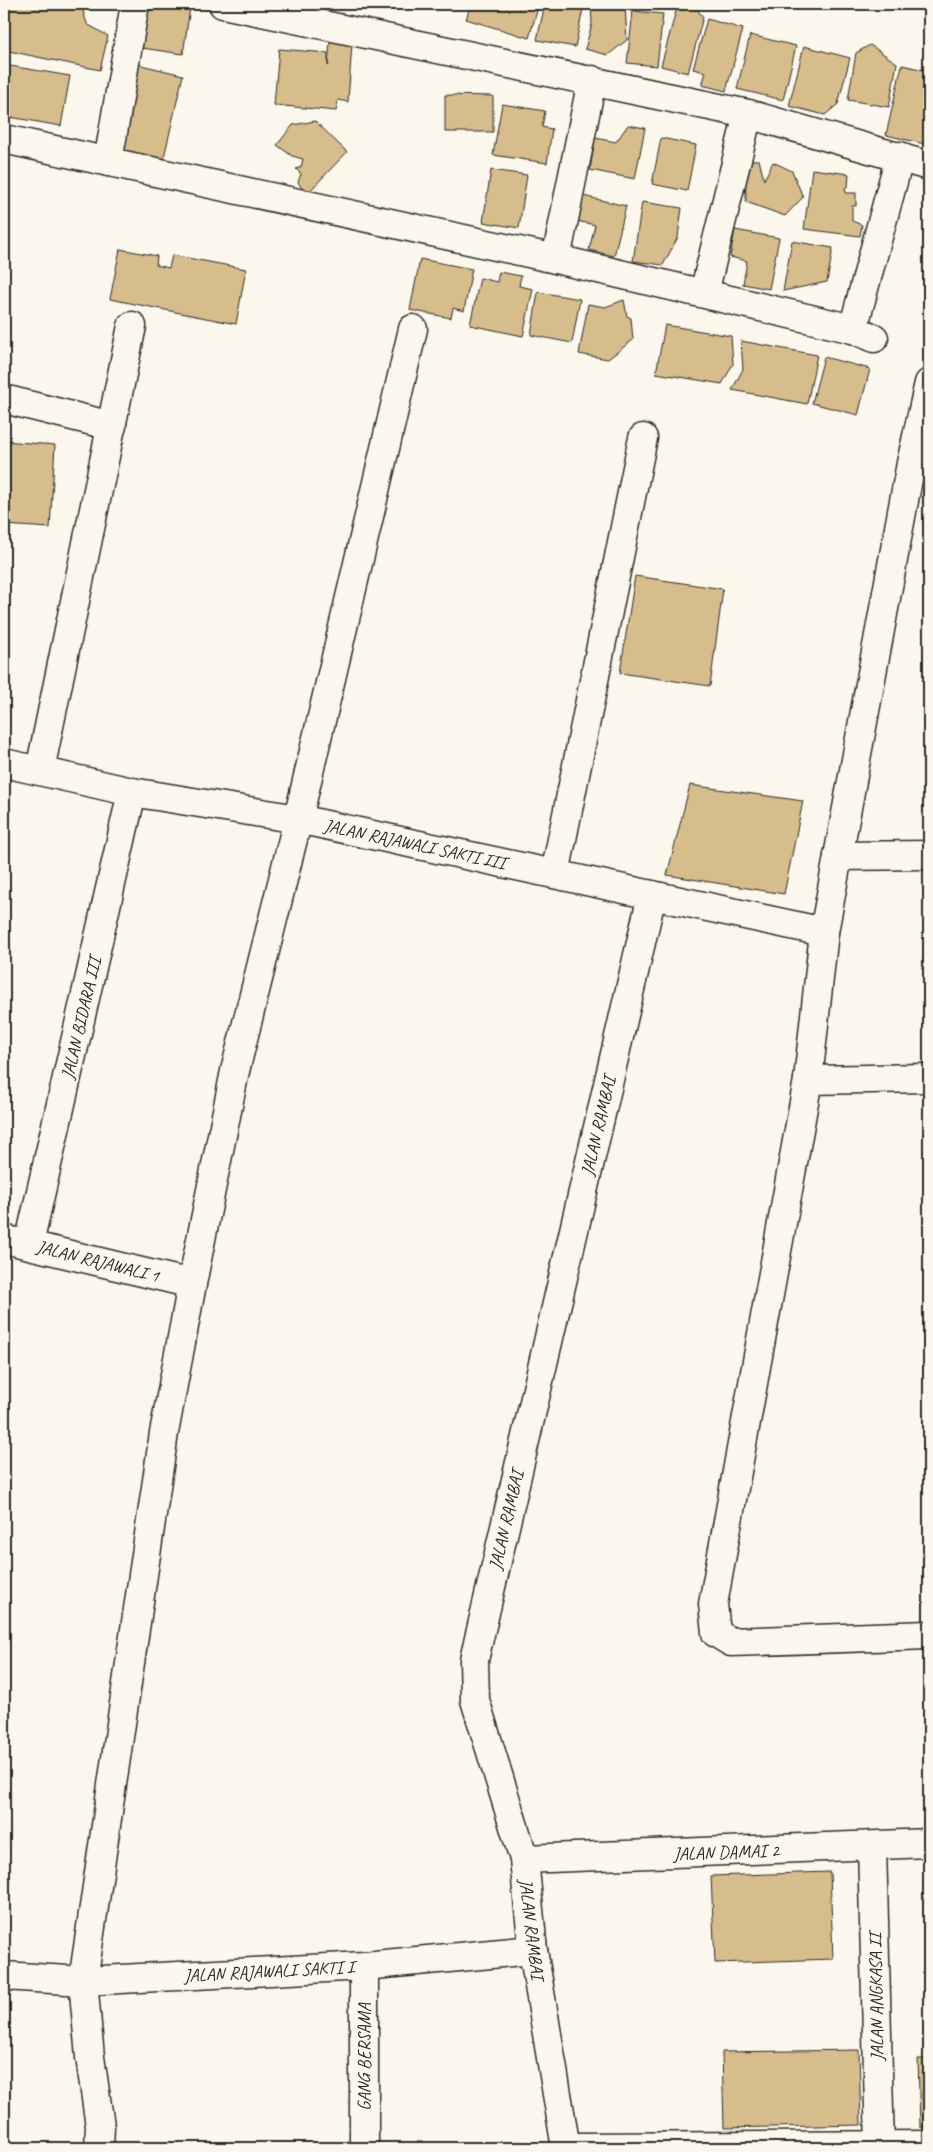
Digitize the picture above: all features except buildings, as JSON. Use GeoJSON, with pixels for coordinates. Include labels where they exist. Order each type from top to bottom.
{"type":"FeatureCollection","features":[{"type":"Feature","properties":{"kind":"street"},"geometry":{"type":"LineString","coordinates":[[108,162],[135,4]]}},
{"type":"Feature","properties":{"kind":"street"},"geometry":{"type":"LineString","coordinates":[[223,4],[748,114],[900,156],[929,166]]}},
{"type":"Feature","properties":{"kind":"street"},"geometry":{"type":"LineString","coordinates":[[556,259],[592,80]]}},
{"type":"Feature","properties":{"kind":"street"},"geometry":{"type":"LineString","coordinates":[[704,293],[748,114]]}},
{"type":"Feature","properties":{"kind":"street"},"geometry":{"type":"LineString","coordinates":[[4,139],[556,259],[704,293],[863,333],[900,156]]}},
{"type":"Feature","properties":{"kind":"street"},"geometry":{"type":"LineString","coordinates":[[40,770],[132,326]]}},
{"type":"Feature","properties":{"kind":"street"},"geometry":{"type":"LineString","coordinates":[[100,2148],[100,2126],[90,2057],[83,1980],[164,1434],[235,1071],[298,819],[413,330]]}},
{"type":"Feature","properties":{"kind":"street"},"geometry":{"type":"LineString","coordinates":[[929,383],[911,463],[824,932],[808,1080],[713,1604],[716,1633],[731,1642],[929,1635]]}},
{"type":"Feature","properties":{"kind":"street"},"geometry":{"type":"LineString","coordinates":[[4,400],[112,426]]}},
{"type":"Feature","properties":{"kind":"street"},"geometry":{"type":"LineString","coordinates":[[555,874],[643,438]]}},
{"type":"Feature","properties":{"kind":"street","name":"JALAN RAJAWALI SAKTI III"},"geometry":{"type":"LineString","coordinates":[[4,763],[132,792],[298,819],[824,932]]}},
{"type":"Feature","properties":{"kind":"street","name":"JALAN BIDARA III"},"geometry":{"type":"LineString","coordinates":[[17,1241],[132,792]]}},
{"type":"Feature","properties":{"kind":"street"},"geometry":{"type":"LineString","coordinates":[[838,856],[929,855]]}},
{"type":"Feature","properties":{"kind":"street","name":"JALAN RAMBAI"},"geometry":{"type":"LineString","coordinates":[[566,2148],[533,1950],[524,1859],[474,1700],[474,1660],[652,895]]}},
{"type":"Feature","properties":{"kind":"street"},"geometry":{"type":"LineString","coordinates":[[808,1080],[929,1078]]}},
{"type":"Feature","properties":{"kind":"street","name":"JALAN RAJAWALI 1"},"geometry":{"type":"LineString","coordinates":[[17,1241],[192,1284]]}},
{"type":"Feature","properties":{"kind":"street","name":"JALAN DAMAI 2"},"geometry":{"type":"LineString","coordinates":[[524,1859],[929,1843]]}},
{"type":"Feature","properties":{"kind":"street","name":"JALAN ANGKASA II"},"geometry":{"type":"LineString","coordinates":[[872,1846],[880,2147]]}},
{"type":"Feature","properties":{"kind":"street","name":"JALAN RAJAWALI SAKTI I"},"geometry":{"type":"LineString","coordinates":[[4,1976],[83,1980],[364,1966],[533,1950]]}},
{"type":"Feature","properties":{"kind":"street","name":"GANG BERSAMA"},"geometry":{"type":"LineString","coordinates":[[364,1966],[364,2148]]}},
{"type":"Feature","properties":{"kind":"street"},"geometry":{"type":"LineString","coordinates":[[566,2148],[880,2147],[929,2145]]}}]}
